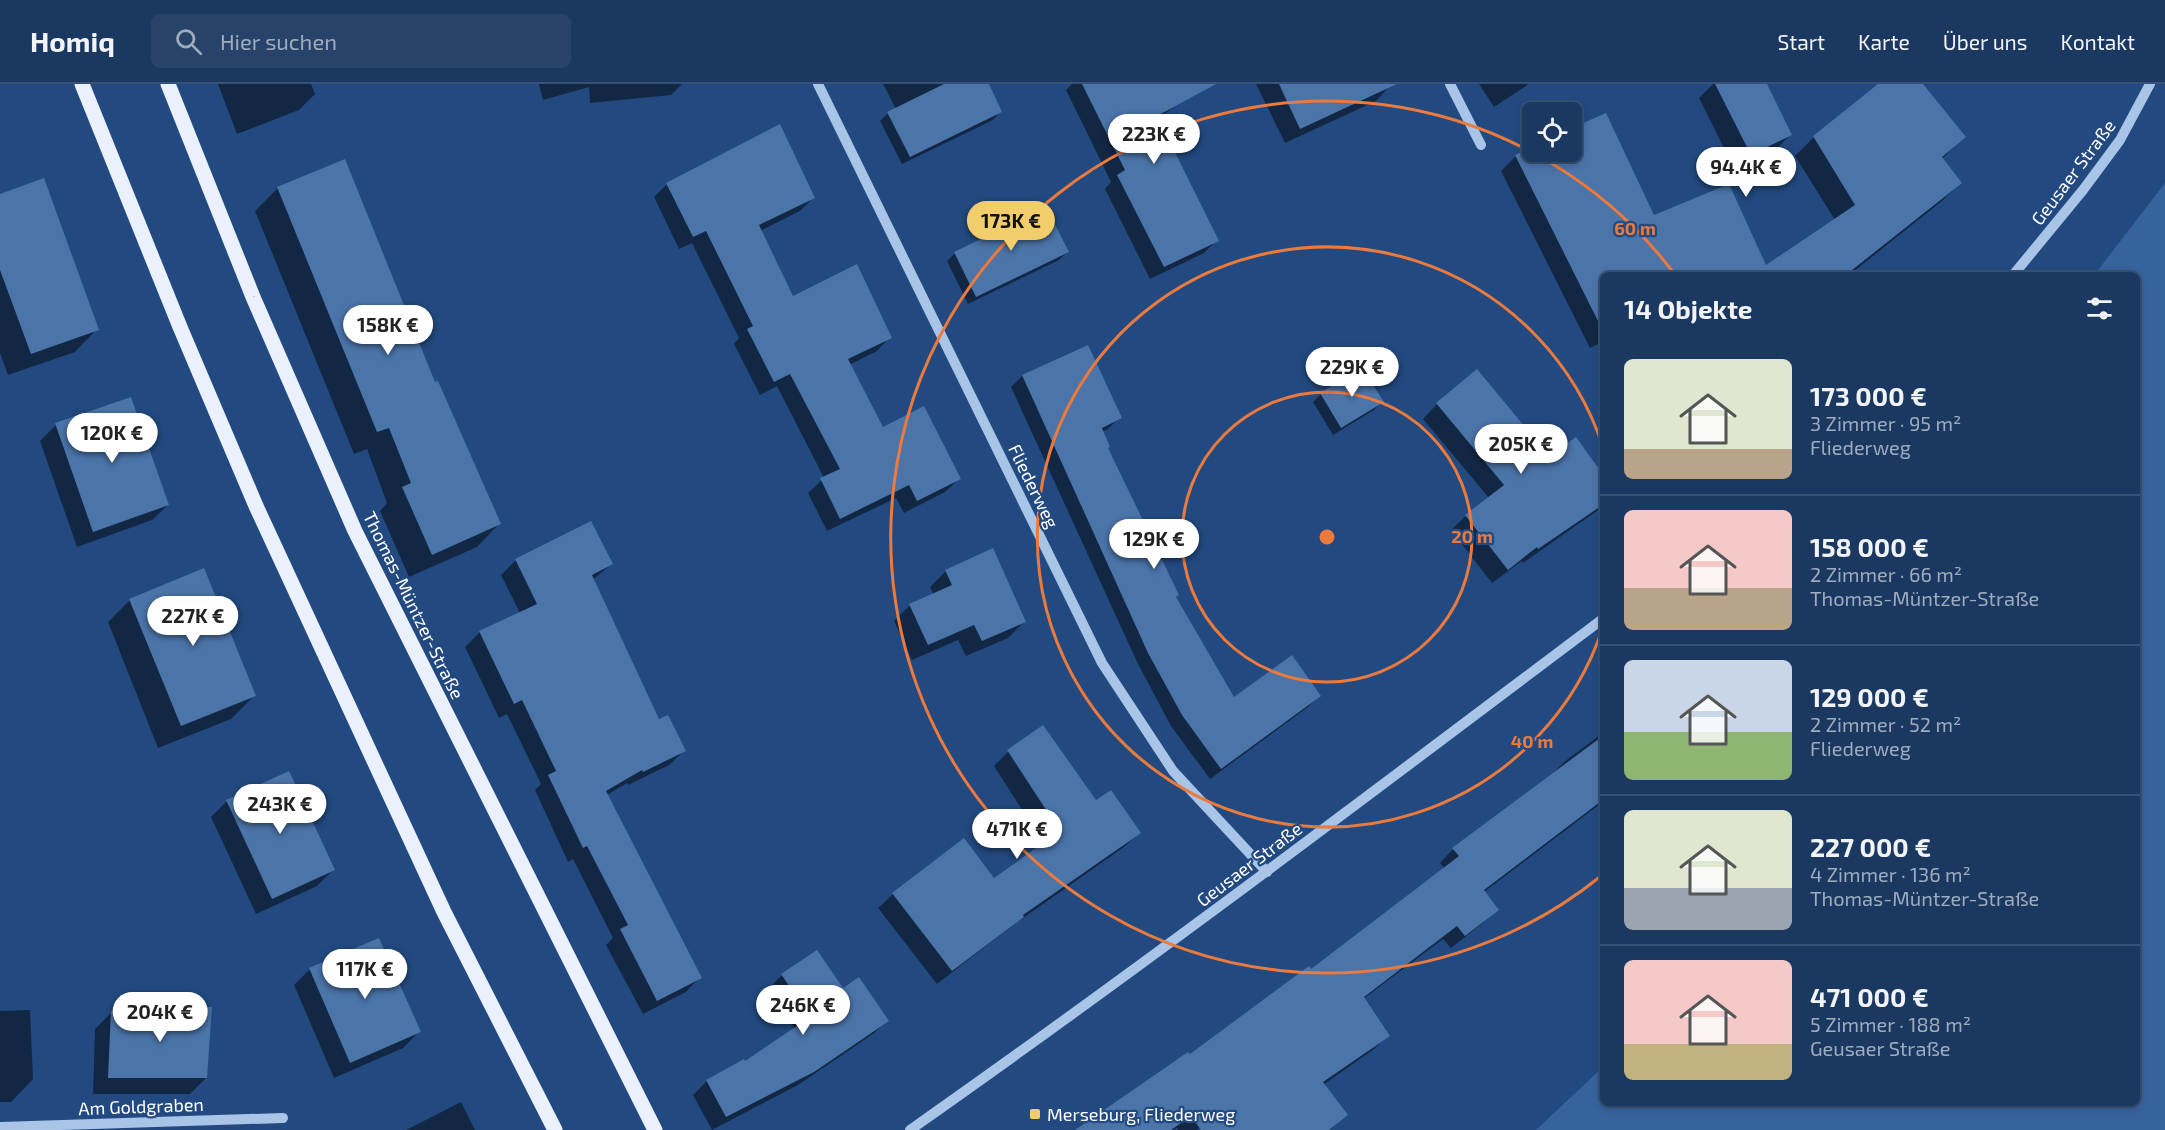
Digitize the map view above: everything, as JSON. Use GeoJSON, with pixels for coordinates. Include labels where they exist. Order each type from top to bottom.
{"type":"FeatureCollection","features":[{"type":"Feature","properties":{"kind":"main road"},"geometry":{"type":"LineString","coordinates":[[82,84],[180,327],[256,506],[444,912],[555,1130]]}},
{"type":"Feature","properties":{"kind":"main road","name":"Thomas-Müntzer-Straße"},"geometry":{"type":"LineString","coordinates":[[168,84],[253,297],[355,531],[655,1130]]}},
{"type":"Feature","properties":{"kind":"street","name":"Fliederweg"},"geometry":{"type":"LineString","coordinates":[[818,84],[1102,663],[1173,771],[1267,872]]}},
{"type":"Feature","properties":{"kind":"street"},"geometry":{"type":"LineString","coordinates":[[1450,84],[1481,146]]}},
{"type":"Feature","properties":{"kind":"street","name":"Geusaer Straße"},"geometry":{"type":"LineString","coordinates":[[2016,272],[2083,190],[2120,140],[2150,84]]}},
{"type":"Feature","properties":{"kind":"street","name":"Geusaer Straße"},"geometry":{"type":"LineString","coordinates":[[910,1130],[1009,1061],[1267,872],[1600,621]]}},
{"type":"Feature","properties":{"kind":"street","name":"Am Goldgraben"},"geometry":{"type":"LineString","coordinates":[[0,1127],[283,1118]]}},
{"type":"Feature","properties":{"kind":"shaded area"},"geometry":{"type":"Polygon","coordinates":[[[2165,183],[2165,1130],[1536,1130],[1600,1070],[1600,1106],[2140,1106],[2140,272],[2097,272],[2165,183]]]}},
{"type":"Feature","properties":{"kind":"building"},"geometry":{"type":"Polygon","coordinates":[[[944,84],[989,84],[1002,112],[910,157],[887,112],[944,84]]]}},
{"type":"Feature","properties":{"kind":"building"},"geometry":{"type":"Polygon","coordinates":[[[1082,84],[1216,84],[1157,116],[1219,241],[1164,267],[1117,175],[1125,170],[1082,84]]]}},
{"type":"Feature","properties":{"kind":"building"},"geometry":{"type":"Polygon","coordinates":[[[1279,84],[1397,84],[1300,129],[1279,84]]]}},
{"type":"Feature","properties":{"kind":"building"},"geometry":{"type":"Polygon","coordinates":[[[1715,84],[1767,84],[1792,135],[1751,155],[1715,84]]]}},
{"type":"Feature","properties":{"kind":"building"},"geometry":{"type":"Polygon","coordinates":[[[1878,84],[1923,84],[1966,137],[1942,157],[1962,183],[1850,272],[1600,272],[1600,325],[1515,155],[1522,152],[1522,162],[1582,162],[1582,124],[1606,113],[1654,215],[1729,184],[1766,265],[1855,205],[1813,136],[1878,84]]]}},
{"type":"Feature","properties":{"kind":"building"},"geometry":{"type":"Polygon","coordinates":[[[780,124],[815,198],[759,225],[793,296],[857,264],[892,338],[848,359],[883,427],[924,406],[961,479],[917,501],[909,485],[840,519],[820,478],[840,469],[790,374],[774,382],[747,329],[753,326],[706,231],[693,237],[666,183],[780,124]]]}},
{"type":"Feature","properties":{"kind":"building"},"geometry":{"type":"Polygon","coordinates":[[[345,159],[435,382],[438,381],[501,524],[432,555],[402,487],[411,483],[389,428],[377,432],[277,187],[345,159]]]}},
{"type":"Feature","properties":{"kind":"building"},"geometry":{"type":"Polygon","coordinates":[[[44,178],[99,330],[31,354],[0,270],[0,194],[44,178]]]}},
{"type":"Feature","properties":{"kind":"building"},"geometry":{"type":"Polygon","coordinates":[[[1046,207],[1069,252],[976,297],[954,252],[1046,207]]]}},
{"type":"Feature","properties":{"kind":"building"},"geometry":{"type":"Polygon","coordinates":[[[1088,345],[1122,418],[1102,428],[1110,447],[1108,448],[1179,595],[1176,597],[1234,697],[1292,655],[1321,696],[1221,769],[1182,715],[1148,653],[1022,375],[1088,345]]]}},
{"type":"Feature","properties":{"kind":"building"},"geometry":{"type":"Polygon","coordinates":[[[1362,368],[1384,402],[1341,428],[1320,393],[1362,368]]]}},
{"type":"Feature","properties":{"kind":"building"},"geometry":{"type":"Polygon","coordinates":[[[1477,369],[1549,456],[1576,437],[1600,470],[1600,507],[1538,549],[1537,547],[1508,570],[1465,515],[1504,485],[1436,403],[1477,369]]]}},
{"type":"Feature","properties":{"kind":"building"},"geometry":{"type":"Polygon","coordinates":[[[131,397],[169,505],[93,532],[55,423],[131,397]]]}},
{"type":"Feature","properties":{"kind":"building"},"geometry":{"type":"Polygon","coordinates":[[[591,521],[613,564],[592,575],[659,719],[668,715],[686,751],[643,772],[642,770],[606,791],[702,978],[657,1001],[620,929],[628,925],[587,846],[583,848],[548,775],[556,771],[522,700],[514,704],[479,631],[537,604],[515,559],[591,521]]]}},
{"type":"Feature","properties":{"kind":"building"},"geometry":{"type":"Polygon","coordinates":[[[993,548],[1026,622],[982,641],[974,625],[928,645],[909,604],[952,585],[945,570],[993,548]]]}},
{"type":"Feature","properties":{"kind":"building"},"geometry":{"type":"Polygon","coordinates":[[[204,568],[256,696],[181,726],[129,599],[204,568]]]}},
{"type":"Feature","properties":{"kind":"building"},"geometry":{"type":"Polygon","coordinates":[[[1043,725],[1096,800],[1111,790],[1141,833],[1023,915],[1024,917],[952,971],[892,893],[964,838],[994,878],[1060,831],[1007,750],[1043,725]]]}},
{"type":"Feature","properties":{"kind":"building"},"geometry":{"type":"Polygon","coordinates":[[[1600,738],[1600,802],[1484,890],[1499,910],[1465,936],[1457,926],[1364,997],[1390,1036],[1323,1082],[1348,1115],[1329,1130],[1201,1130],[1191,1116],[1171,1130],[1075,1130],[1188,1052],[1190,1054],[1309,966],[1311,969],[1459,856],[1452,848],[1600,738]]]}},
{"type":"Feature","properties":{"kind":"building"},"geometry":{"type":"Polygon","coordinates":[[[289,771],[335,870],[272,899],[226,800],[289,771]]]}},
{"type":"Feature","properties":{"kind":"building"},"geometry":{"type":"Polygon","coordinates":[[[379,938],[421,1032],[350,1063],[309,968],[379,938]]]}},
{"type":"Feature","properties":{"kind":"building"},"geometry":{"type":"Polygon","coordinates":[[[817,950],[843,988],[859,977],[889,1021],[814,1072],[726,1117],[706,1080],[744,1059],[745,1061],[810,1017],[781,974],[817,950]]]}},
{"type":"Feature","properties":{"kind":"building"},"geometry":{"type":"Polygon","coordinates":[[[212,1007],[207,1078],[108,1078],[111,1011],[212,1007]]]}},
{"type":"Feature","properties":{"kind":"place","name":"Merseburg, Fliederweg"},"geometry":{"type":"Point","coordinates":[1035,1114]}}]}
